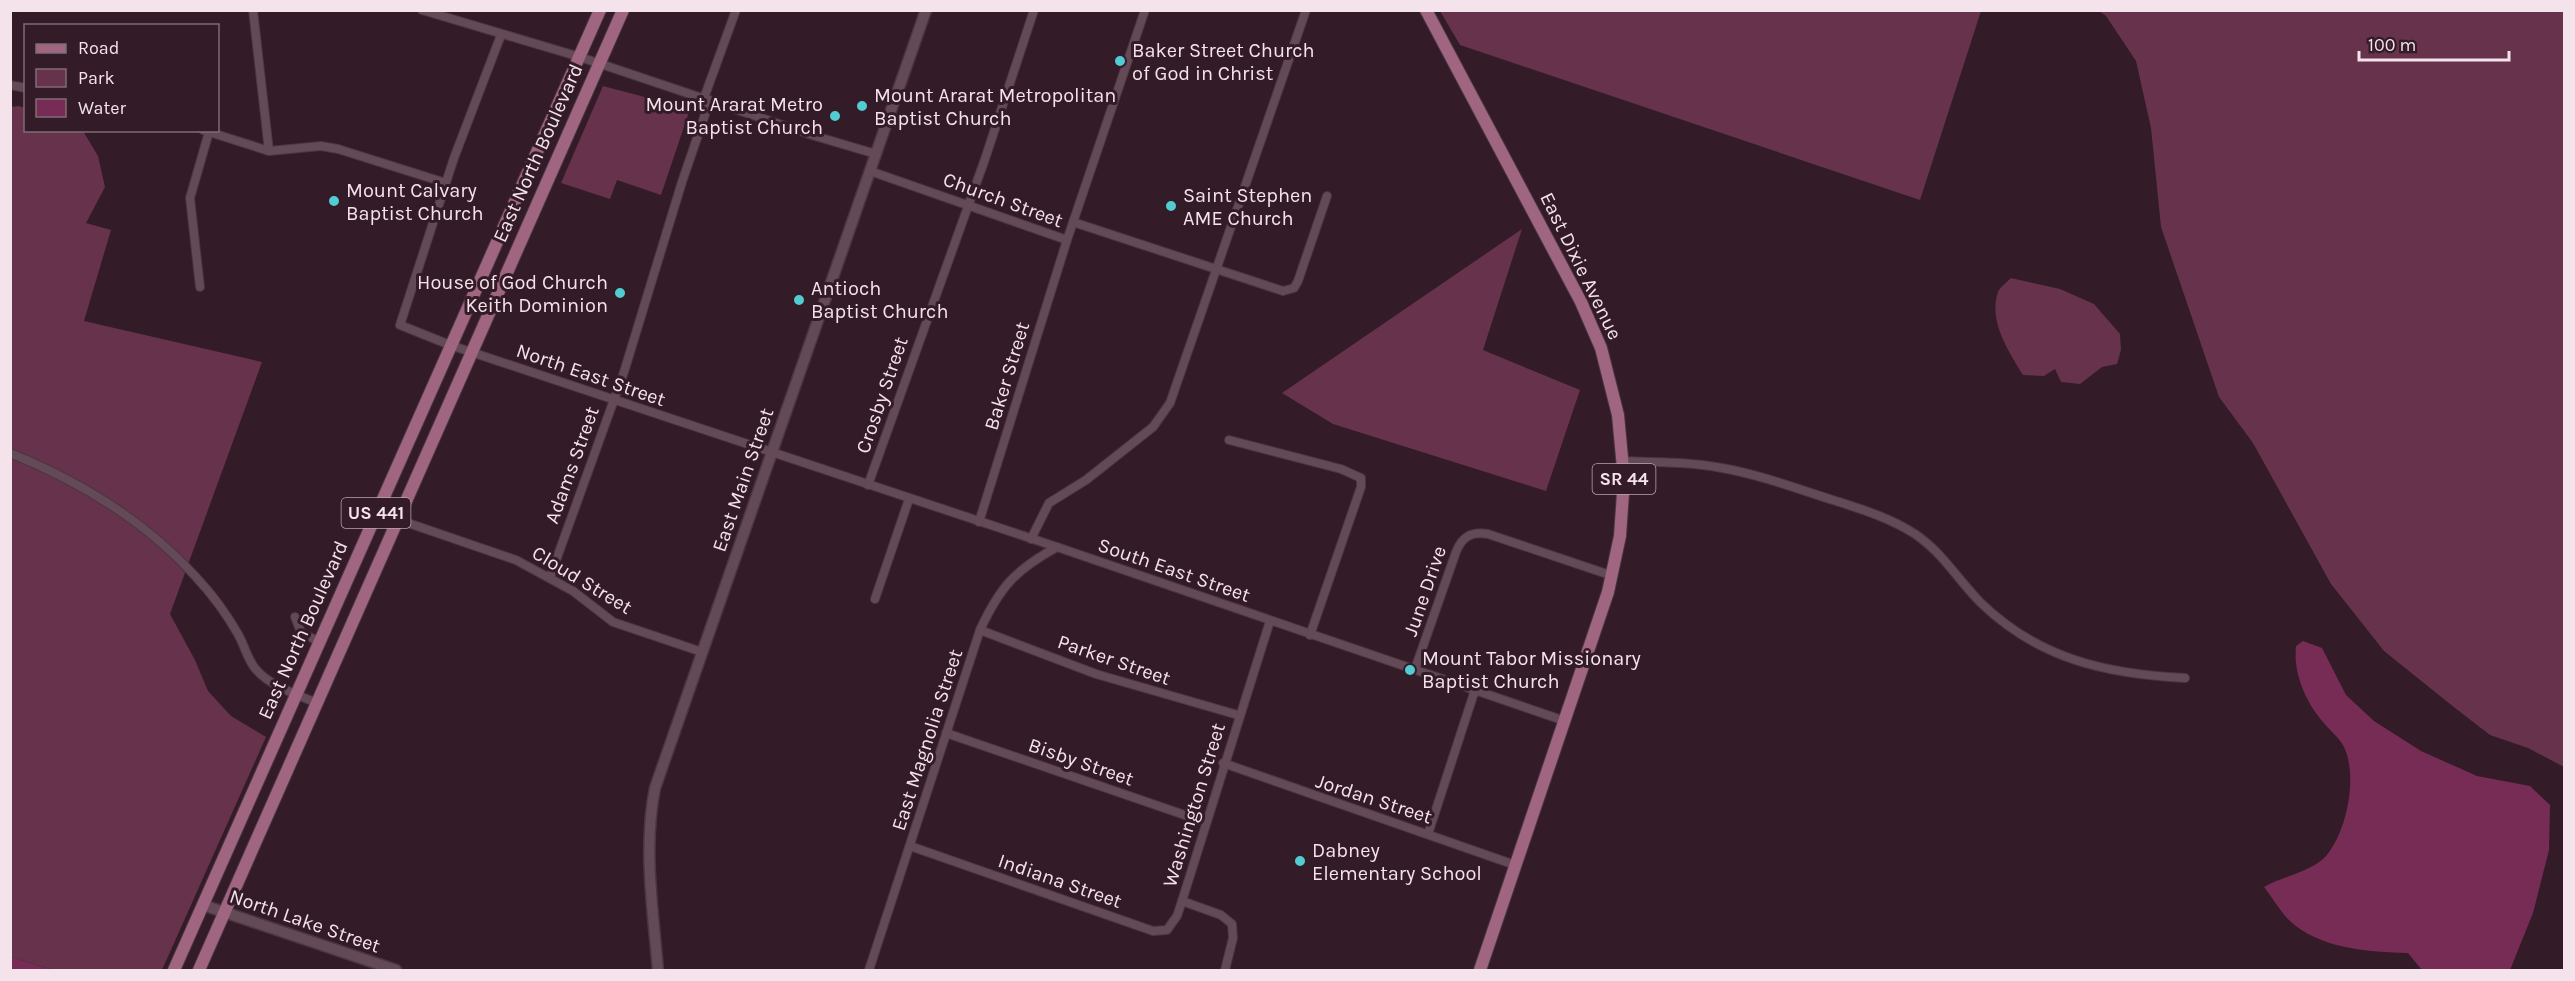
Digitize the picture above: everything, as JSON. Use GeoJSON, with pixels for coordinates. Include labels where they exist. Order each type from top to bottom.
{"type":"FeatureCollection","features":[{"type":"Feature","properties":{"kind":"main road","name":"East North Boulevard"},"geometry":{"type":"LineString","coordinates":[[174,970],[600,10]]}},
{"type":"Feature","properties":{"kind":"main road","name":"East North Boulevard"},"geometry":{"type":"LineString","coordinates":[[199,970],[622,10]]}},
{"type":"Feature","properties":{"kind":"main road","name":"East Main Street"},"geometry":{"type":"LineString","coordinates":[[658,970],[648,846],[655,788],[926,10]]}},
{"type":"Feature","properties":{"kind":"main road","name":"East Dixie Avenue"},"geometry":{"type":"LineString","coordinates":[[1426,10],[1592,326],[1613,391],[1623,461],[1622,520],[1613,576],[1480,970]]}},
{"type":"Feature","properties":{"kind":"main road","name":"North Lake Street"},"geometry":{"type":"LineString","coordinates":[[203,905],[396,970]]}},
{"type":"Feature","properties":{"kind":"street"},"geometry":{"type":"LineString","coordinates":[[253,10],[269,151]]}},
{"type":"Feature","properties":{"kind":"street"},"geometry":{"type":"LineString","coordinates":[[422,10],[599,63],[815,136],[876,154]]}},
{"type":"Feature","properties":{"kind":"street","name":"Adams Street"},"geometry":{"type":"LineString","coordinates":[[550,577],[614,399],[656,272],[736,10]]}},
{"type":"Feature","properties":{"kind":"street","name":"Crosby Street"},"geometry":{"type":"LineString","coordinates":[[868,485],[1034,10]]}},
{"type":"Feature","properties":{"kind":"street"},"geometry":{"type":"LineString","coordinates":[[1073,222],[1145,10]]}},
{"type":"Feature","properties":{"kind":"street"},"geometry":{"type":"LineString","coordinates":[[1031,539],[1049,503],[1086,480],[1153,427],[1170,403],[1306,10]]}},
{"type":"Feature","properties":{"kind":"street"},"geometry":{"type":"LineString","coordinates":[[209,132],[269,151],[301,147],[329,147],[446,183],[501,35]]}},
{"type":"Feature","properties":{"kind":"street"},"geometry":{"type":"LineString","coordinates":[[200,287],[190,198],[206,132]]}},
{"type":"Feature","properties":{"kind":"street","name":"Church Street"},"geometry":{"type":"LineString","coordinates":[[870,171],[1067,240],[1073,222],[1283,291],[1294,288],[1327,196]]}},
{"type":"Feature","properties":{"kind":"street","name":"North East Street"},"geometry":{"type":"LineString","coordinates":[[446,183],[400,325],[450,345],[772,452]]}},
{"type":"Feature","properties":{"kind":"street","name":"Baker Street"},"geometry":{"type":"LineString","coordinates":[[979,522],[1067,240]]}},
{"type":"Feature","properties":{"kind":"street"},"geometry":{"type":"LineString","coordinates":[[1229,440],[1341,469],[1361,478],[1353,509],[1310,635]]}},
{"type":"Feature","properties":{"kind":"street","name":"South East Street"},"geometry":{"type":"LineString","coordinates":[[772,452],[1565,721]]}},
{"type":"Feature","properties":{"kind":"street"},"geometry":{"type":"LineString","coordinates":[[10,453],[86,489],[126,515],[167,548],[196,577],[221,607],[254,668],[265,677],[317,703]]}},
{"type":"Feature","properties":{"kind":"street"},"geometry":{"type":"LineString","coordinates":[[1623,461],[1695,464],[1723,468],[1758,476],[1873,513],[1895,522],[1930,545],[1982,603],[2004,623],[2035,644],[2102,668],[2185,678]]}},
{"type":"Feature","properties":{"kind":"street"},"geometry":{"type":"LineString","coordinates":[[874,599],[909,499]]}},
{"type":"Feature","properties":{"kind":"street","name":"Cloud Street"},"geometry":{"type":"LineString","coordinates":[[376,512],[488,549],[550,577],[613,622],[702,652]]}},
{"type":"Feature","properties":{"kind":"street","name":"June Drive"},"geometry":{"type":"LineString","coordinates":[[1415,669],[1455,552],[1460,543],[1473,533],[1488,534],[1613,576]]}},
{"type":"Feature","properties":{"kind":"street","name":"East Magnolia Street"},"geometry":{"type":"LineString","coordinates":[[868,970],[980,630],[994,600],[1008,581],[1032,561],[1057,547]]}},
{"type":"Feature","properties":{"kind":"street"},"geometry":{"type":"LineString","coordinates":[[295,617],[301,632],[319,642]]}},
{"type":"Feature","properties":{"kind":"street","name":"Washington Street"},"geometry":{"type":"LineString","coordinates":[[1225,970],[1233,938],[1232,924],[1221,915],[1182,901],[1238,715],[1270,621]]}},
{"type":"Feature","properties":{"kind":"street","name":"Parker Street"},"geometry":{"type":"LineString","coordinates":[[980,630],[1096,674],[1238,715]]}},
{"type":"Feature","properties":{"kind":"street"},"geometry":{"type":"LineString","coordinates":[[1428,834],[1475,690]]}},
{"type":"Feature","properties":{"kind":"street","name":"Bisby Street"},"geometry":{"type":"LineString","coordinates":[[946,733],[1205,822]]}},
{"type":"Feature","properties":{"kind":"street","name":"Jordan Street"},"geometry":{"type":"LineString","coordinates":[[1223,763],[1515,865]]}},
{"type":"Feature","properties":{"kind":"street","name":"Indiana Street"},"geometry":{"type":"LineString","coordinates":[[910,846],[1153,931],[1171,927],[1182,901]]}},
{"type":"Feature","properties":{"kind":"green space"},"geometry":{"type":"Polygon","coordinates":[[[1440,11],[1981,11],[1920,200],[1460,45],[1440,11]]]}},
{"type":"Feature","properties":{"kind":"green space"},"geometry":{"type":"Polygon","coordinates":[[[2099,11],[2564,11],[2564,767],[2528,748],[2490,735],[2455,708],[2384,651],[2331,584],[2253,443],[2219,397],[2161,227],[2151,128],[2136,61],[2106,16],[2099,11]]]}},
{"type":"Feature","properties":{"kind":"green space"},"geometry":{"type":"Polygon","coordinates":[[[603,86],[690,109],[661,195],[617,180],[610,199],[561,183],[603,86]]]}},
{"type":"Feature","properties":{"kind":"green space"},"geometry":{"type":"Polygon","coordinates":[[[10,107],[24,108],[24,132],[84,132],[98,156],[105,187],[86,223],[111,230],[84,321],[262,362],[170,614],[195,660],[208,691],[231,716],[266,737],[162,970],[53,970],[11,957],[10,107]]]}},
{"type":"Feature","properties":{"kind":"green space"},"geometry":{"type":"Polygon","coordinates":[[[1522,229],[1483,350],[1580,390],[1546,491],[1333,424],[1282,393],[1522,229]]]}},
{"type":"Feature","properties":{"kind":"green space"},"geometry":{"type":"Polygon","coordinates":[[[2011,278],[2060,289],[2094,304],[2120,334],[2121,350],[2117,364],[2102,367],[2080,384],[2061,382],[2055,369],[2044,376],[2023,375],[2002,336],[1996,314],[1998,292],[2011,278]]]}},
{"type":"Feature","properties":{"kind":"water"},"geometry":{"type":"Polygon","coordinates":[[[2303,641],[2322,648],[2346,695],[2374,721],[2421,751],[2477,776],[2530,786],[2550,805],[2549,850],[2533,913],[2510,970],[2422,970],[2408,953],[2361,950],[2330,943],[2301,930],[2289,920],[2264,887],[2313,866],[2326,856],[2340,833],[2348,803],[2350,773],[2344,747],[2311,706],[2299,677],[2296,646],[2303,641]]]}},
{"type":"Feature","properties":{"kind":"water"},"geometry":{"type":"Polygon","coordinates":[[[11,957],[53,970],[11,970],[11,957]]]}},
{"type":"Feature","properties":{"kind":"place","name":"Baker Street Church of God in Christ"},"geometry":{"type":"Point","coordinates":[1120,61]}},
{"type":"Feature","properties":{"kind":"place","name":"Mount Ararat Metropolitan Baptist Church"},"geometry":{"type":"Point","coordinates":[862,106]}},
{"type":"Feature","properties":{"kind":"place","name":"Mount Ararat Metro Baptist Church"},"geometry":{"type":"Point","coordinates":[835,116]}},
{"type":"Feature","properties":{"kind":"place","name":"Mount Calvary Baptist Church"},"geometry":{"type":"Point","coordinates":[334,201]}},
{"type":"Feature","properties":{"kind":"place","name":"Saint Stephen AME Church"},"geometry":{"type":"Point","coordinates":[1171,206]}},
{"type":"Feature","properties":{"kind":"place","name":"House of God Church Keith Dominion"},"geometry":{"type":"Point","coordinates":[620,293]}},
{"type":"Feature","properties":{"kind":"place","name":"Antioch Baptist Church"},"geometry":{"type":"Point","coordinates":[799,300]}},
{"type":"Feature","properties":{"kind":"place","name":"Mount Tabor Missionary Baptist Church"},"geometry":{"type":"Point","coordinates":[1410,670]}},
{"type":"Feature","properties":{"kind":"place","name":"Dabney Elementary School"},"geometry":{"type":"Point","coordinates":[1300,861]}}]}
